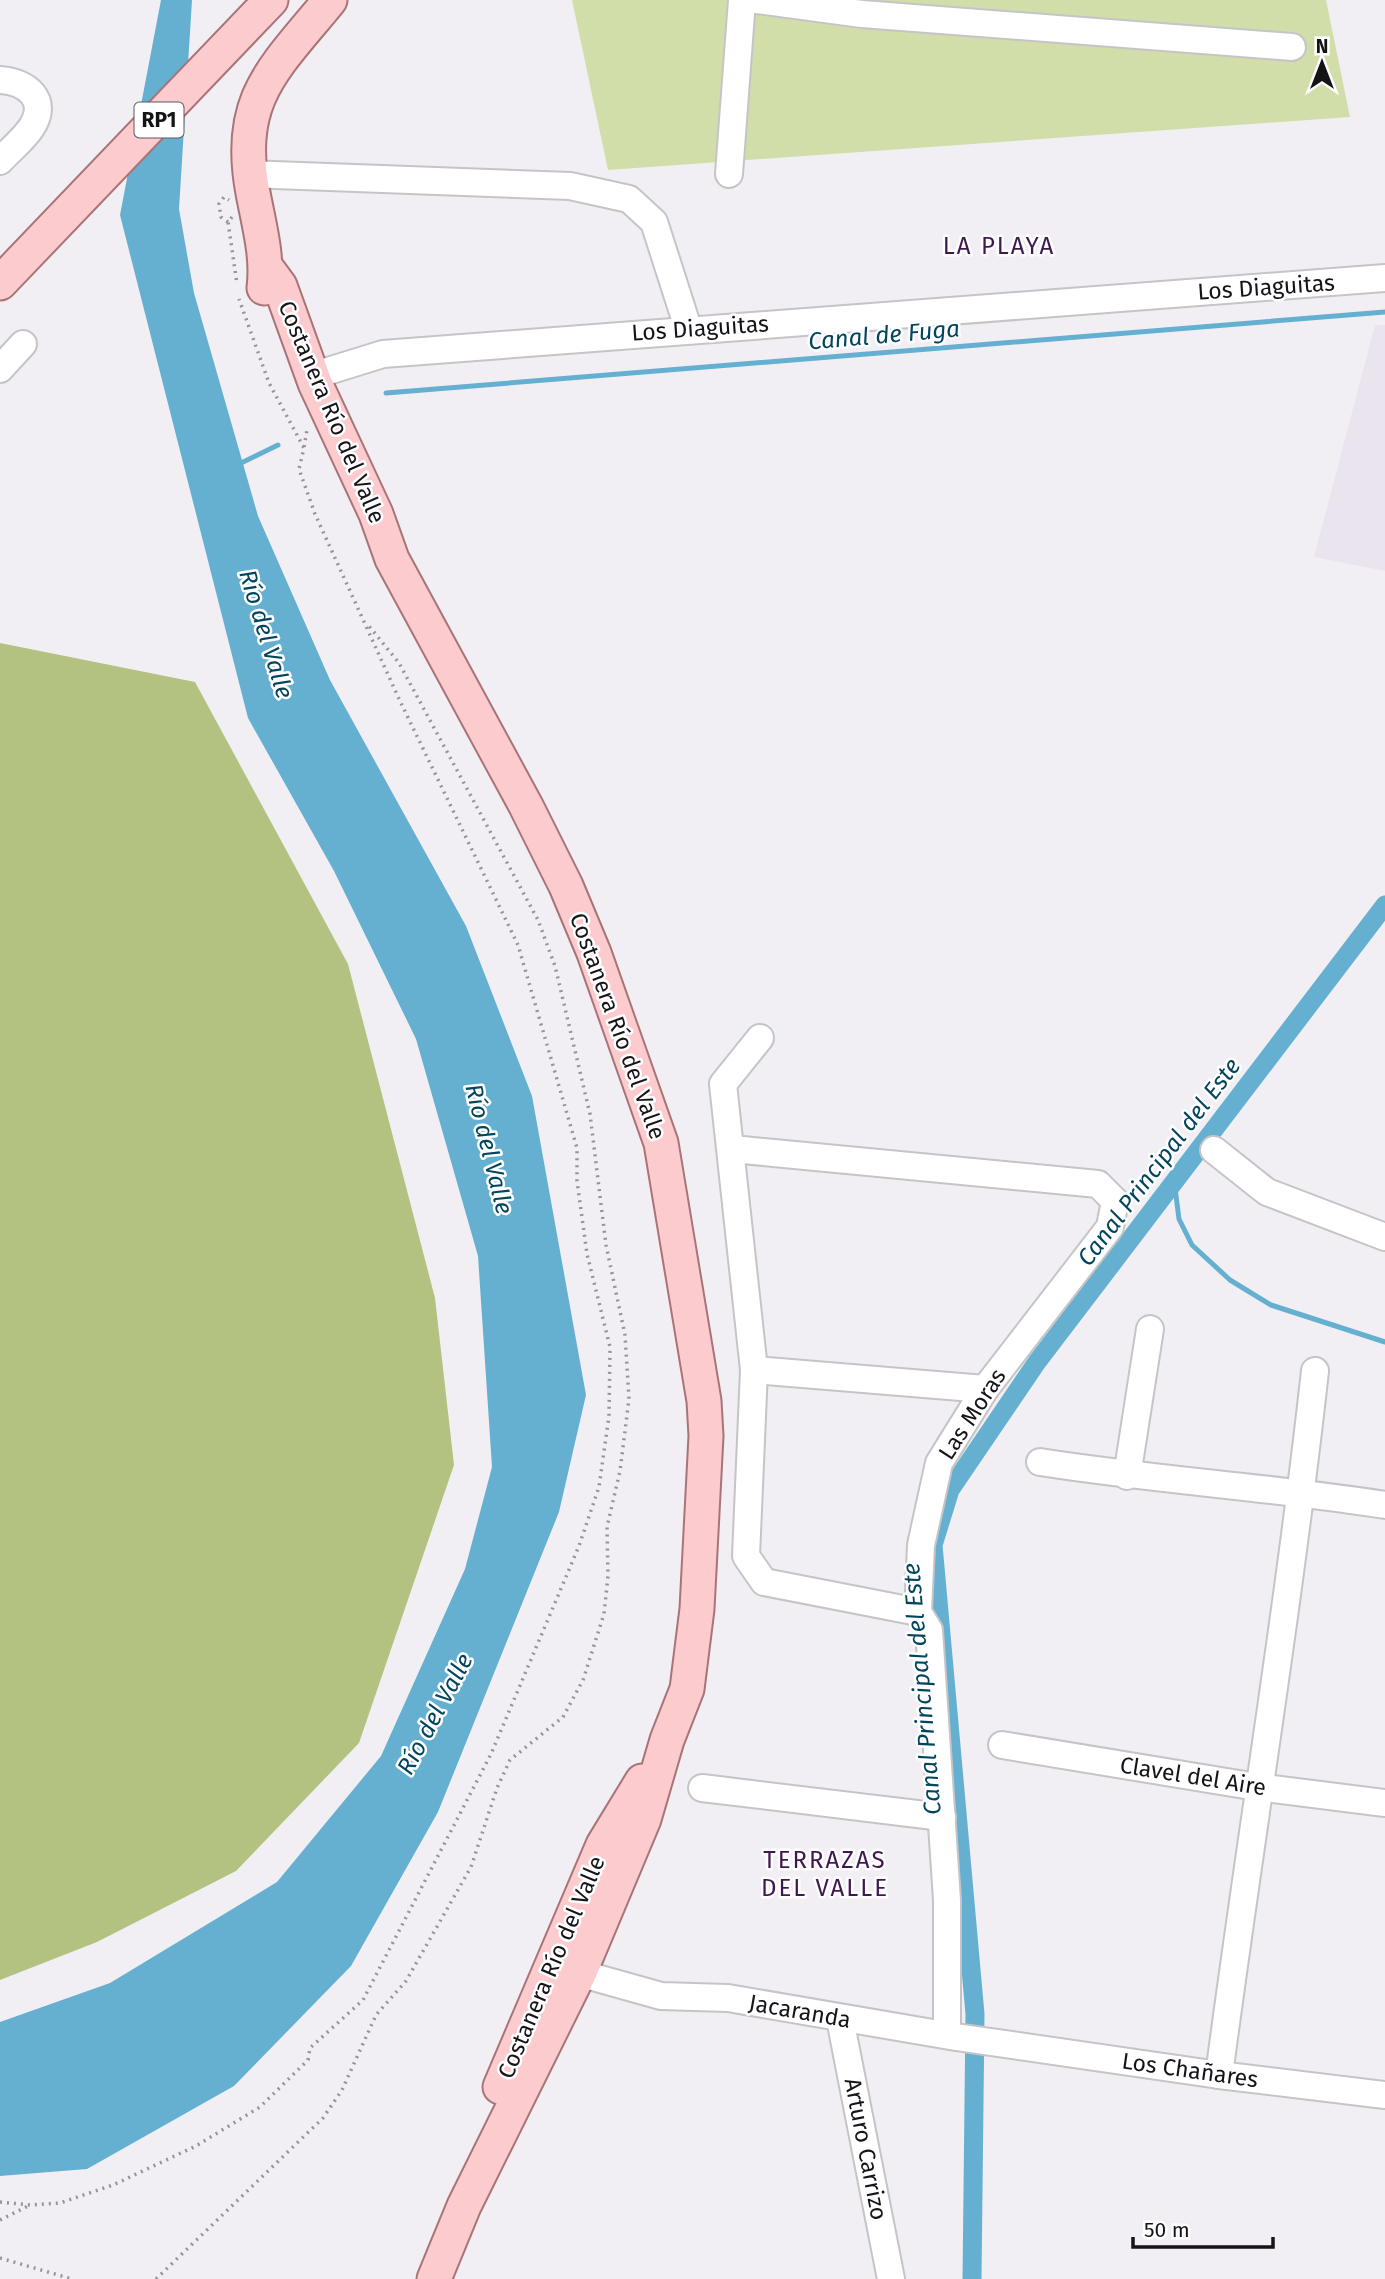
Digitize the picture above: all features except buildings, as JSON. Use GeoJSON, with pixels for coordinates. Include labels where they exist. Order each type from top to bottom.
{"type":"FeatureCollection","features":[{"type":"Feature","properties":{"kind":"main road","name":"RP1"},"geometry":{"type":"LineString","coordinates":[[0,283],[236,40],[271,0]]}},
{"type":"Feature","properties":{"kind":"main road","name":"Costanera Río del Valle"},"geometry":{"type":"LineString","coordinates":[[330,0],[272,71],[257,96],[248,134],[249,174],[267,267],[263,291],[268,315],[306,436],[360,523],[392,559]]}},
{"type":"Feature","properties":{"kind":"main road","name":"Costanera Río del Valle"},"geometry":{"type":"LineString","coordinates":[[267,267],[280,286],[312,376],[376,514],[392,559],[566,886],[626,1040],[661,1143],[698,1361],[706,1436],[691,1664],[687,1689],[667,1740],[603,1845],[579,1973],[499,2091],[464,2206],[434,2279]]}},
{"type":"Feature","properties":{"kind":"street"},"geometry":{"type":"LineString","coordinates":[[729,174],[742,0]]}},
{"type":"Feature","properties":{"kind":"street"},"geometry":{"type":"LineString","coordinates":[[757,0],[862,15],[1292,47]]}},
{"type":"Feature","properties":{"kind":"street"},"geometry":{"type":"LineString","coordinates":[[0,80],[27,87],[36,97],[38,110],[32,127],[0,161]]}},
{"type":"Feature","properties":{"kind":"street"},"geometry":{"type":"LineString","coordinates":[[249,174],[570,186],[629,199],[654,222],[688,328]]}},
{"type":"Feature","properties":{"kind":"street","name":"Los Diaguitas"},"geometry":{"type":"LineString","coordinates":[[312,376],[383,354],[688,328],[1385,278]]}},
{"type":"Feature","properties":{"kind":"street"},"geometry":{"type":"LineString","coordinates":[[0,369],[23,344]]}},
{"type":"Feature","properties":{"kind":"street"},"geometry":{"type":"LineString","coordinates":[[760,1038],[723,1084],[754,1370],[746,1556],[764,1582],[918,1612]]}},
{"type":"Feature","properties":{"kind":"street","name":"Las Moras"},"geometry":{"type":"LineString","coordinates":[[732,1149],[1098,1184],[1115,1201],[1110,1227],[985,1389],[939,1463],[921,1545],[918,1612],[929,1630],[947,1900],[952,2036]]}},
{"type":"Feature","properties":{"kind":"street"},"geometry":{"type":"LineString","coordinates":[[1214,1150],[1267,1192],[1385,1237]]}},
{"type":"Feature","properties":{"kind":"street"},"geometry":{"type":"LineString","coordinates":[[1127,1476],[1150,1329]]}},
{"type":"Feature","properties":{"kind":"street"},"geometry":{"type":"LineString","coordinates":[[754,1370],[985,1389]]}},
{"type":"Feature","properties":{"kind":"street"},"geometry":{"type":"LineString","coordinates":[[1219,2075],[1257,1787],[1301,1492],[1315,1371]]}},
{"type":"Feature","properties":{"kind":"street"},"geometry":{"type":"LineString","coordinates":[[1040,1462],[1127,1476],[1301,1492],[1385,1505]]}},
{"type":"Feature","properties":{"kind":"street","name":"Clavel del Aire"},"geometry":{"type":"LineString","coordinates":[[1002,1745],[1257,1787],[1385,1803]]}},
{"type":"Feature","properties":{"kind":"street"},"geometry":{"type":"LineString","coordinates":[[702,1788],[942,1817]]}},
{"type":"Feature","properties":{"kind":"street","name":"Jacaranda"},"geometry":{"type":"LineString","coordinates":[[579,1973],[661,1996],[728,1998],[840,2019],[996,2041]]}},
{"type":"Feature","properties":{"kind":"street","name":"Arturo Carrizo"},"geometry":{"type":"LineString","coordinates":[[840,2019],[891,2279]]}},
{"type":"Feature","properties":{"kind":"street","name":"Los Chañares"},"geometry":{"type":"LineString","coordinates":[[996,2041],[1219,2075],[1385,2095]]}},
{"type":"Feature","properties":{"kind":"path"},"geometry":{"type":"LineString","coordinates":[[0,2202],[30,2205],[60,2203],[113,2185],[196,2146],[260,2107],[308,2060],[310,2048],[363,2000],[491,1754],[579,1546],[599,1487],[609,1416],[610,1348],[587,1254],[577,1181],[577,1148],[561,1084],[518,945],[400,701],[311,503],[299,470],[306,436],[269,383],[240,301],[228,222],[232,216],[230,201],[224,197],[219,204],[220,217],[228,222]]}},
{"type":"Feature","properties":{"kind":"path"},"geometry":{"type":"LineString","coordinates":[[156,2279],[323,2118],[342,2090],[376,2015],[406,1981],[471,1867],[497,1787],[510,1760],[563,1717],[583,1680],[604,1614],[608,1576],[607,1527],[620,1471],[629,1366],[606,1245],[590,1114],[572,1033],[555,966],[538,920],[399,663],[366,622]]}},
{"type":"Feature","properties":{"kind":"path"},"geometry":{"type":"LineString","coordinates":[[0,2220],[30,2205]]}},
{"type":"Feature","properties":{"kind":"path"},"geometry":{"type":"LineString","coordinates":[[0,2258],[72,2279]]}},
{"type":"Feature","properties":{"kind":"shaded area"},"geometry":{"type":"Polygon","coordinates":[[[1375,325],[1385,325],[1385,571],[1314,557],[1375,325]]]}},
{"type":"Feature","properties":{"kind":"green space"},"geometry":{"type":"Polygon","coordinates":[[[572,0],[1326,0],[1350,117],[608,170],[572,0]]]}},
{"type":"Feature","properties":{"kind":"green space"},"geometry":{"type":"Polygon","coordinates":[[[0,643],[195,682],[348,964],[435,1298],[454,1465],[359,1743],[236,1871],[97,1942],[0,1980],[0,643]]]}},
{"type":"Feature","properties":{"kind":"water","name":"Río del Valle"},"geometry":{"type":"Polygon","coordinates":[[[161,0],[192,0],[179,209],[194,293],[258,516],[330,680],[466,926],[532,1096],[586,1395],[559,1512],[438,1812],[351,1966],[234,2086],[87,2169],[0,2176],[0,2022],[110,1983],[277,1882],[381,1756],[465,1569],[492,1467],[478,1256],[416,1039],[334,871],[248,718],[120,215],[161,0]]]}},
{"type":"Feature","properties":{"kind":"waterway","name":"Canal de Fuga"},"geometry":{"type":"LineString","coordinates":[[386,393],[1385,312]]}},
{"type":"Feature","properties":{"kind":"waterway","name":"Canal de Fuga"},"geometry":{"type":"LineString","coordinates":[[237,465],[278,445]]}},
{"type":"Feature","properties":{"kind":"waterway","name":"Canal Principal del Este"},"geometry":{"type":"LineString","coordinates":[[972,2279],[975,2014],[933,1545],[950,1490],[1037,1362],[1385,905]]}},
{"type":"Feature","properties":{"kind":"waterway"},"geometry":{"type":"LineString","coordinates":[[1174,1180],[1179,1219],[1192,1245],[1230,1280],[1271,1305],[1385,1342]]}},
{"type":"Feature","properties":{"kind":"district","name":"LA PLAYA"},"geometry":{"type":"Point","coordinates":[999,246]}},
{"type":"Feature","properties":{"kind":"district","name":"TERRAZAS DEL VALLE"},"geometry":{"type":"Point","coordinates":[825,1874]}}]}
